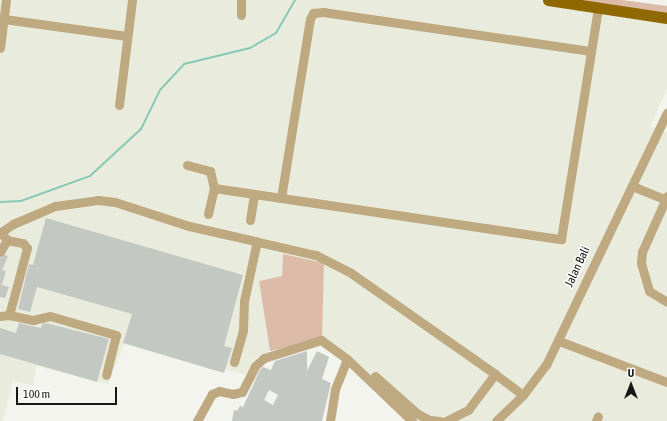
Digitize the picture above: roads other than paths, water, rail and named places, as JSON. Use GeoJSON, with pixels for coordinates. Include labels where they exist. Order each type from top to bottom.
{"type":"FeatureCollection","features":[{"type":"Feature","properties":{"kind":"main road"},"geometry":{"type":"LineString","coordinates":[[548,0],[667,18]]}},
{"type":"Feature","properties":{"kind":"street"},"geometry":{"type":"LineString","coordinates":[[0,48],[6,0]]}},
{"type":"Feature","properties":{"kind":"street"},"geometry":{"type":"LineString","coordinates":[[119,105],[132,0]]}},
{"type":"Feature","properties":{"kind":"street"},"geometry":{"type":"LineString","coordinates":[[241,0],[241,15]]}},
{"type":"Feature","properties":{"kind":"street"},"geometry":{"type":"LineString","coordinates":[[214,188],[561,239],[598,8]]}},
{"type":"Feature","properties":{"kind":"street"},"geometry":{"type":"LineString","coordinates":[[282,198],[310,19],[313,13],[323,12],[591,51]]}},
{"type":"Feature","properties":{"kind":"street"},"geometry":{"type":"LineString","coordinates":[[4,19],[127,36]]}},
{"type":"Feature","properties":{"kind":"street","name":"Jalan Bali"},"geometry":{"type":"LineString","coordinates":[[496,421],[523,395],[546,365],[559,341],[584,282],[667,112]]}},
{"type":"Feature","properties":{"kind":"street"},"geometry":{"type":"LineString","coordinates":[[187,165],[210,171],[214,188],[208,214]]}},
{"type":"Feature","properties":{"kind":"street"},"geometry":{"type":"LineString","coordinates":[[632,186],[666,197],[642,252],[641,263],[649,291],[667,302]]}},
{"type":"Feature","properties":{"kind":"street"},"geometry":{"type":"LineString","coordinates":[[250,220],[254,194]]}},
{"type":"Feature","properties":{"kind":"street"},"geometry":{"type":"LineString","coordinates":[[0,252],[3,235],[13,224],[55,206],[98,200],[116,202],[189,226],[316,255],[335,262],[523,395]]}},
{"type":"Feature","properties":{"kind":"street"},"geometry":{"type":"LineString","coordinates":[[3,235],[23,243],[27,248],[4,315],[32,320],[50,316],[116,335],[106,375]]}},
{"type":"Feature","properties":{"kind":"street"},"geometry":{"type":"LineString","coordinates":[[234,362],[243,330],[244,301],[257,241]]}},
{"type":"Feature","properties":{"kind":"street"},"geometry":{"type":"LineString","coordinates":[[325,334],[418,414],[430,420],[440,421]]}},
{"type":"Feature","properties":{"kind":"street"},"geometry":{"type":"LineString","coordinates":[[197,421],[212,394],[219,391],[233,394],[242,392],[255,366],[271,355],[321,340],[347,358],[412,421]]}},
{"type":"Feature","properties":{"kind":"street"},"geometry":{"type":"LineString","coordinates":[[559,341],[667,382]]}},
{"type":"Feature","properties":{"kind":"street"},"geometry":{"type":"LineString","coordinates":[[330,421],[336,389],[347,358]]}},
{"type":"Feature","properties":{"kind":"street"},"geometry":{"type":"LineString","coordinates":[[446,421],[468,410],[495,374]]}},
{"type":"Feature","properties":{"kind":"waterway"},"geometry":{"type":"LineString","coordinates":[[0,202],[21,201],[90,176],[141,129],[160,90],[184,64],[250,48],[276,33],[295,0]]}}]}
